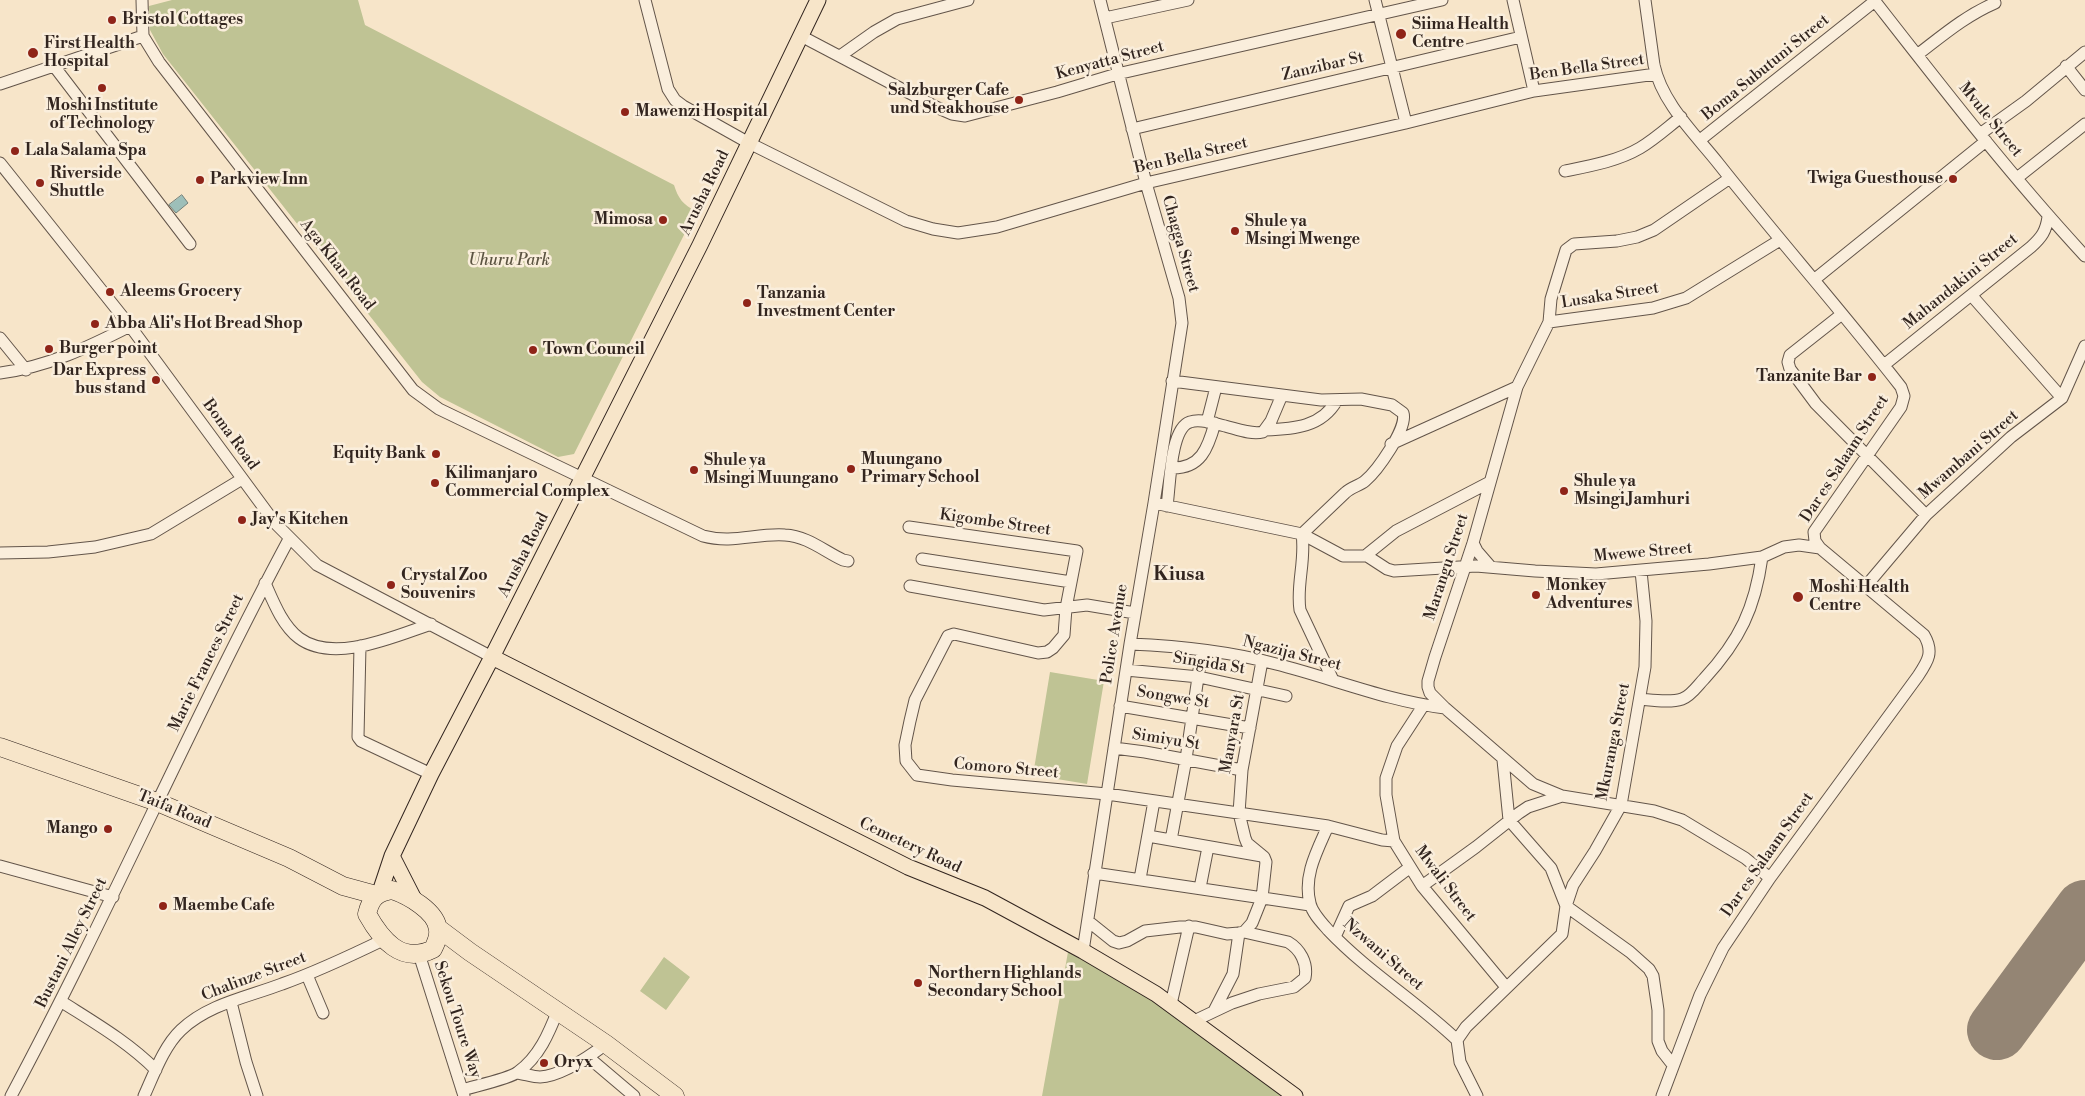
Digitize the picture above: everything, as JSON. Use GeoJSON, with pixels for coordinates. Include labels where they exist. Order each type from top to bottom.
{"type":"FeatureCollection","features":[{"type":"Feature","properties":{"kind":"highway","name":"Taifa Road"},"geometry":{"type":"LineString","coordinates":[[0,747],[157,802],[288,858],[343,886],[378,894]]}},
{"type":"Feature","properties":{"kind":"highway","name":"Taifa Road"},"geometry":{"type":"LineString","coordinates":[[343,886],[367,914]]}},
{"type":"Feature","properties":{"kind":"highway"},"geometry":{"type":"LineString","coordinates":[[470,952],[404,952],[383,940],[367,914],[370,904],[378,894],[392,890],[404,894],[426,910],[438,928],[470,952],[558,1010],[675,1096]]}},
{"type":"Feature","properties":{"kind":"highway"},"geometry":{"type":"LineString","coordinates":[[426,952],[438,939],[438,928]]}},
{"type":"Feature","properties":{"kind":"main road","name":"Arusha Road"},"geometry":{"type":"LineString","coordinates":[[378,894],[392,856],[432,774],[750,143],[818,0]]}},
{"type":"Feature","properties":{"kind":"main road","name":"Cemetery Road"},"geometry":{"type":"LineString","coordinates":[[492,657],[908,867],[985,898],[1083,951],[1171,1004],[1295,1096]]}},
{"type":"Feature","properties":{"kind":"main road"},"geometry":{"type":"LineString","coordinates":[[392,856],[415,901]]}},
{"type":"Feature","properties":{"kind":"street"},"geometry":{"type":"LineString","coordinates":[[0,84],[143,36],[142,0]]}},
{"type":"Feature","properties":{"kind":"street","name":"Ben Bella Street"},"geometry":{"type":"LineString","coordinates":[[645,0],[668,89],[675,100],[683,106],[750,143],[906,221],[933,229],[958,233],[997,227],[1146,183],[1406,124],[1534,90],[1655,70]]}},
{"type":"Feature","properties":{"kind":"street"},"geometry":{"type":"LineString","coordinates":[[840,56],[874,32],[897,19],[968,0]]}},
{"type":"Feature","properties":{"kind":"street","name":"Chagga Street"},"geometry":{"type":"LineString","coordinates":[[1100,0],[1106,18],[1117,74],[1179,298],[1182,323]]}},
{"type":"Feature","properties":{"kind":"street"},"geometry":{"type":"LineString","coordinates":[[1106,18],[1188,0]]}},
{"type":"Feature","properties":{"kind":"street"},"geometry":{"type":"LineString","coordinates":[[1375,0],[1406,124]]}},
{"type":"Feature","properties":{"kind":"street","name":"Kenyatta Street"},"geometry":{"type":"LineString","coordinates":[[801,36],[936,107],[952,114],[965,116],[1117,74],[1442,0]]}},
{"type":"Feature","properties":{"kind":"street"},"geometry":{"type":"LineString","coordinates":[[1513,0],[1520,37],[1534,90]]}},
{"type":"Feature","properties":{"kind":"street","name":"Dar es Salaam Street"},"geometry":{"type":"LineString","coordinates":[[1645,0],[1655,70],[1665,92],[1681,117],[1780,240],[1815,279],[1901,387],[1904,400],[1868,456],[1814,532],[1814,541],[1924,635],[1930,644],[1930,653],[1926,664],[1770,878],[1723,948],[1708,976],[1662,1096]]}},
{"type":"Feature","properties":{"kind":"street","name":"Mvule Street"},"geometry":{"type":"LineString","coordinates":[[1874,1],[2048,217],[2085,256]]}},
{"type":"Feature","properties":{"kind":"street","name":"Boma Subutuni Street"},"geometry":{"type":"LineString","coordinates":[[1700,140],[1874,1]]}},
{"type":"Feature","properties":{"kind":"street"},"geometry":{"type":"LineString","coordinates":[[1917,56],[1973,13],[1995,4]]}},
{"type":"Feature","properties":{"kind":"street","name":"Aga Khan Road"},"geometry":{"type":"LineString","coordinates":[[143,36],[159,62],[413,390],[439,408],[582,477]]}},
{"type":"Feature","properties":{"kind":"street","name":"Zanzibar St"},"geometry":{"type":"LineString","coordinates":[[1132,129],[1520,37]]}},
{"type":"Feature","properties":{"kind":"street"},"geometry":{"type":"LineString","coordinates":[[1815,279],[2066,66],[2085,52]]}},
{"type":"Feature","properties":{"kind":"street"},"geometry":{"type":"LineString","coordinates":[[54,66],[190,244]]}},
{"type":"Feature","properties":{"kind":"street"},"geometry":{"type":"LineString","coordinates":[[2066,66],[2085,90]]}},
{"type":"Feature","properties":{"kind":"street"},"geometry":{"type":"LineString","coordinates":[[1565,171],[1586,167],[1629,153],[1651,140],[1681,117]]}},
{"type":"Feature","properties":{"kind":"street"},"geometry":{"type":"LineString","coordinates":[[2017,178],[2085,124]]}},
{"type":"Feature","properties":{"kind":"street","name":"Boma Road"},"geometry":{"type":"LineString","coordinates":[[0,163],[130,326],[275,523],[289,539],[317,565],[492,657]]}},
{"type":"Feature","properties":{"kind":"street","name":"Marangu Street"},"geometry":{"type":"LineString","coordinates":[[1730,178],[1654,230],[1637,237],[1582,242],[1569,247],[1562,259],[1551,299],[1549,322],[1518,387],[1474,544],[1428,681],[1430,692],[1444,708],[1533,784],[1562,796],[1654,811],[1682,820],[1745,858],[1770,878]]}},
{"type":"Feature","properties":{"kind":"street","name":"Mahandakini Street"},"geometry":{"type":"LineString","coordinates":[[1884,366],[1972,296],[2042,236],[2047,228],[2048,217]]}},
{"type":"Feature","properties":{"kind":"street","name":"Lusaka Street"},"geometry":{"type":"LineString","coordinates":[[1549,322],[1622,314],[1678,300],[1696,293],[1780,240]]}},
{"type":"Feature","properties":{"kind":"street"},"geometry":{"type":"LineString","coordinates":[[1972,296],[2062,398]]}},
{"type":"Feature","properties":{"kind":"street"},"geometry":{"type":"LineString","coordinates":[[1842,314],[1790,355],[1788,362],[1790,369],[1816,404],[1926,515]]}},
{"type":"Feature","properties":{"kind":"street","name":"Police Avenue"},"geometry":{"type":"LineString","coordinates":[[1083,951],[1120,706],[1182,323]]}},
{"type":"Feature","properties":{"kind":"street"},"geometry":{"type":"LineString","coordinates":[[0,373],[26,370],[94,344],[130,326]]}},
{"type":"Feature","properties":{"kind":"street"},"geometry":{"type":"LineString","coordinates":[[0,338],[26,370]]}},
{"type":"Feature","properties":{"kind":"street","name":"Mwambani Street"},"geometry":{"type":"LineString","coordinates":[[1866,586],[1926,515],[2012,437],[2062,398],[2085,346]]}},
{"type":"Feature","properties":{"kind":"street"},"geometry":{"type":"LineString","coordinates":[[1172,381],[1321,400],[1362,399],[1392,405],[1398,408],[1404,415],[1404,422],[1385,457],[1368,478],[1344,493],[1302,534]]}},
{"type":"Feature","properties":{"kind":"street"},"geometry":{"type":"LineString","coordinates":[[1172,468],[1184,468],[1202,456],[1210,442],[1216,387]]}},
{"type":"Feature","properties":{"kind":"street"},"geometry":{"type":"LineString","coordinates":[[1392,444],[1518,387]]}},
{"type":"Feature","properties":{"kind":"street"},"geometry":{"type":"LineString","coordinates":[[1265,430],[1282,394]]}},
{"type":"Feature","properties":{"kind":"street"},"geometry":{"type":"LineString","coordinates":[[1168,506],[1172,468],[1181,429],[1190,422],[1211,423],[1260,433],[1265,430],[1289,428],[1318,421],[1329,413],[1337,400]]}},
{"type":"Feature","properties":{"kind":"street"},"geometry":{"type":"LineString","coordinates":[[582,477],[703,536],[729,540],[784,535],[794,536],[848,561]]}},
{"type":"Feature","properties":{"kind":"street"},"geometry":{"type":"LineString","coordinates":[[0,553],[48,552],[95,547],[151,534],[242,478]]}},
{"type":"Feature","properties":{"kind":"street"},"geometry":{"type":"LineString","coordinates":[[1154,503],[1302,534],[1349,558],[1365,556],[1396,531],[1490,482]]}},
{"type":"Feature","properties":{"kind":"street","name":"Kigombe Street"},"geometry":{"type":"LineString","coordinates":[[909,527],[1077,551],[1071,582]]}},
{"type":"Feature","properties":{"kind":"street"},"geometry":{"type":"LineString","coordinates":[[1302,534],[1304,546],[1299,594],[1300,610],[1333,680]]}},
{"type":"Feature","properties":{"kind":"street","name":"Marie Frances Street"},"geometry":{"type":"LineString","coordinates":[[157,802],[265,582],[289,539]]}},
{"type":"Feature","properties":{"kind":"street"},"geometry":{"type":"LineString","coordinates":[[1474,544],[1477,551],[1490,566]]}},
{"type":"Feature","properties":{"kind":"street","name":"Mwewe Street"},"geometry":{"type":"LineString","coordinates":[[1365,556],[1394,571],[1490,566],[1572,574],[1596,574],[1641,571],[1762,557],[1784,547],[1799,545],[1820,548]]}},
{"type":"Feature","properties":{"kind":"street"},"geometry":{"type":"LineString","coordinates":[[1640,700],[1678,700],[1684,698],[1714,668],[1744,626],[1759,577],[1762,557]]}},
{"type":"Feature","properties":{"kind":"street"},"geometry":{"type":"LineString","coordinates":[[922,559],[1071,582],[1066,608]]}},
{"type":"Feature","properties":{"kind":"street","name":"Mkuranga Street"},"geometry":{"type":"LineString","coordinates":[[1456,1040],[1466,1027],[1506,987],[1562,934],[1566,906],[1573,885],[1621,805],[1645,667],[1646,646],[1641,571]]}},
{"type":"Feature","properties":{"kind":"street"},"geometry":{"type":"LineString","coordinates":[[265,582],[277,610],[298,637],[322,648],[360,646],[431,624]]}},
{"type":"Feature","properties":{"kind":"street"},"geometry":{"type":"LineString","coordinates":[[910,586],[1044,610],[1087,605],[1135,612]]}},
{"type":"Feature","properties":{"kind":"street","name":"Comoro Street"},"geometry":{"type":"LineString","coordinates":[[1066,608],[1064,635],[1058,644],[1047,652],[1038,653],[954,634],[948,636],[915,700],[905,745],[906,761],[917,775],[928,778],[1107,794],[1328,826],[1382,840],[1394,841]]}},
{"type":"Feature","properties":{"kind":"street","name":"Ngazija Street"},"geometry":{"type":"LineString","coordinates":[[1130,644],[1172,646],[1262,661],[1423,706],[1444,708]]}},
{"type":"Feature","properties":{"kind":"street"},"geometry":{"type":"LineString","coordinates":[[360,646],[358,737],[361,741],[432,774]]}},
{"type":"Feature","properties":{"kind":"street"},"geometry":{"type":"LineString","coordinates":[[1171,840],[1193,718],[1202,650]]}},
{"type":"Feature","properties":{"kind":"street","name":"Manyara St"},"geometry":{"type":"LineString","coordinates":[[1238,813],[1242,770],[1262,661]]}},
{"type":"Feature","properties":{"kind":"street","name":"Singida St"},"geometry":{"type":"LineString","coordinates":[[1126,670],[1199,677],[1286,696]]}},
{"type":"Feature","properties":{"kind":"street","name":"Songwe St"},"geometry":{"type":"LineString","coordinates":[[1120,706],[1250,728]]}},
{"type":"Feature","properties":{"kind":"street","name":"Mwali Street"},"geometry":{"type":"LineString","coordinates":[[1423,706],[1398,746],[1386,778],[1386,795],[1394,841],[1422,886],[1506,987]]}},
{"type":"Feature","properties":{"kind":"street","name":"Simiyu St"},"geometry":{"type":"LineString","coordinates":[[1114,748],[1242,770]]}},
{"type":"Feature","properties":{"kind":"street"},"geometry":{"type":"LineString","coordinates":[[1503,760],[1509,820],[1551,868],[1566,906],[1609,936],[1649,969],[1654,976],[1658,1010],[1658,1041],[1662,1051],[1673,1065]]}},
{"type":"Feature","properties":{"kind":"street"},"geometry":{"type":"LineString","coordinates":[[1422,886],[1528,807],[1562,796]]}},
{"type":"Feature","properties":{"kind":"street"},"geometry":{"type":"LineString","coordinates":[[1140,879],[1154,801]]}},
{"type":"Feature","properties":{"kind":"street","name":"Bustani Alley Street"},"geometry":{"type":"LineString","coordinates":[[11,1096],[62,1002],[157,802]]}},
{"type":"Feature","properties":{"kind":"street"},"geometry":{"type":"LineString","coordinates":[[1214,1011],[1233,974],[1242,933],[1252,923],[1262,898],[1266,868],[1264,856],[1247,843],[1238,813]]}},
{"type":"Feature","properties":{"kind":"street"},"geometry":{"type":"LineString","coordinates":[[1094,873],[1310,905],[1309,874],[1328,826]]}},
{"type":"Feature","properties":{"kind":"street"},"geometry":{"type":"LineString","coordinates":[[1148,836],[1264,856]]}},
{"type":"Feature","properties":{"kind":"street"},"geometry":{"type":"LineString","coordinates":[[1200,888],[1208,847]]}},
{"type":"Feature","properties":{"kind":"street"},"geometry":{"type":"LineString","coordinates":[[0,866],[112,897]]}},
{"type":"Feature","properties":{"kind":"street"},"geometry":{"type":"LineString","coordinates":[[1335,937],[1351,905],[1372,896],[1410,868]]}},
{"type":"Feature","properties":{"kind":"street","name":"Nzwani Street"},"geometry":{"type":"LineString","coordinates":[[1310,905],[1323,924],[1352,954],[1438,1022],[1456,1040]]}},
{"type":"Feature","properties":{"kind":"street"},"geometry":{"type":"LineString","coordinates":[[1088,921],[1113,941],[1119,943],[1150,930],[1189,926],[1227,934],[1242,933],[1288,942],[1294,945],[1302,956],[1305,978],[1294,987],[1259,994],[1214,1011],[1194,1021]]}},
{"type":"Feature","properties":{"kind":"street"},"geometry":{"type":"LineString","coordinates":[[1171,1004],[1189,926]]}},
{"type":"Feature","properties":{"kind":"street","name":"Chalinze Street"},"geometry":{"type":"LineString","coordinates":[[144,1096],[175,1036],[208,1011],[349,957],[383,940]]}},
{"type":"Feature","properties":{"kind":"street","name":"Sekou Toure Way"},"geometry":{"type":"LineString","coordinates":[[426,952],[463,1093]]}},
{"type":"Feature","properties":{"kind":"street"},"geometry":{"type":"LineString","coordinates":[[307,974],[323,1013]]}},
{"type":"Feature","properties":{"kind":"street"},"geometry":{"type":"LineString","coordinates":[[62,1002],[123,1042],[156,1070]]}},
{"type":"Feature","properties":{"kind":"street"},"geometry":{"type":"LineString","coordinates":[[231,1002],[246,1062],[257,1096]]}},
{"type":"Feature","properties":{"kind":"street"},"geometry":{"type":"LineString","coordinates":[[463,1093],[517,1073],[547,1039],[558,1010]]}},
{"type":"Feature","properties":{"kind":"street"},"geometry":{"type":"LineString","coordinates":[[1456,1040],[1460,1062],[1477,1096]]}},
{"type":"Feature","properties":{"kind":"street"},"geometry":{"type":"LineString","coordinates":[[517,1073],[538,1077],[547,1076],[588,1058],[606,1044]]}},
{"type":"Feature","properties":{"kind":"street"},"geometry":{"type":"LineString","coordinates":[[588,1058],[634,1096]]}},
{"type":"Feature","properties":{"kind":"green space","name":"Uhuru Park"},"geometry":{"type":"Polygon","coordinates":[[[172,0],[358,0],[365,25],[674,185],[682,201],[696,211],[574,454],[558,457],[440,397],[422,382],[163,54],[150,30],[149,6],[172,0]]]}},
{"type":"Feature","properties":{"kind":"green space"},"geometry":{"type":"Polygon","coordinates":[[[1050,672],[1104,681],[1087,784],[1033,775],[1050,672]]]}},
{"type":"Feature","properties":{"kind":"green space"},"geometry":{"type":"Polygon","coordinates":[[[1068,952],[1152,998],[1288,1096],[1042,1096],[1068,952]]]}},
{"type":"Feature","properties":{"kind":"green space"},"geometry":{"type":"Polygon","coordinates":[[[664,957],[690,977],[666,1010],[640,991],[664,957]]]}},
{"type":"Feature","properties":{"kind":"water"},"geometry":{"type":"Polygon","coordinates":[[[182,195],[188,203],[176,213],[169,205],[182,195]]]}},
{"type":"Feature","properties":{"kind":"runway"},"geometry":{"type":"LineString","coordinates":[[1997,1030],[2085,910]]}},
{"type":"Feature","properties":{"kind":"place","name":"Bristol Cottages"},"geometry":{"type":"Point","coordinates":[112,20]}},
{"type":"Feature","properties":{"kind":"place","name":"Siima Health Centre"},"geometry":{"type":"Point","coordinates":[1401,34]}},
{"type":"Feature","properties":{"kind":"place","name":"First Health Hospital"},"geometry":{"type":"Point","coordinates":[33,53]}},
{"type":"Feature","properties":{"kind":"place","name":"Moshi Institute of Technology"},"geometry":{"type":"Point","coordinates":[102,88]}},
{"type":"Feature","properties":{"kind":"place","name":"Salzburger Cafe und Steakhouse"},"geometry":{"type":"Point","coordinates":[1019,100]}},
{"type":"Feature","properties":{"kind":"place","name":"Mawenzi Hospital"},"geometry":{"type":"Point","coordinates":[625,112]}},
{"type":"Feature","properties":{"kind":"place","name":"Lala Salama Spa"},"geometry":{"type":"Point","coordinates":[15,151]}},
{"type":"Feature","properties":{"kind":"place","name":"Twiga Guesthouse"},"geometry":{"type":"Point","coordinates":[1953,179]}},
{"type":"Feature","properties":{"kind":"place","name":"Parkview Inn"},"geometry":{"type":"Point","coordinates":[200,180]}},
{"type":"Feature","properties":{"kind":"place","name":"Riverside Shuttle"},"geometry":{"type":"Point","coordinates":[40,183]}},
{"type":"Feature","properties":{"kind":"place","name":"Mimosa"},"geometry":{"type":"Point","coordinates":[663,220]}},
{"type":"Feature","properties":{"kind":"place","name":"Shule ya Msingi Mwenge"},"geometry":{"type":"Point","coordinates":[1235,231]}},
{"type":"Feature","properties":{"kind":"place","name":"Aleems Grocery"},"geometry":{"type":"Point","coordinates":[110,292]}},
{"type":"Feature","properties":{"kind":"place","name":"Tanzania Investment Center"},"geometry":{"type":"Point","coordinates":[747,303]}},
{"type":"Feature","properties":{"kind":"place","name":"Abba Ali's Hot Bread Shop"},"geometry":{"type":"Point","coordinates":[95,324]}},
{"type":"Feature","properties":{"kind":"place","name":"Burger point"},"geometry":{"type":"Point","coordinates":[49,349]}},
{"type":"Feature","properties":{"kind":"place","name":"Town Council"},"geometry":{"type":"Point","coordinates":[533,350]}},
{"type":"Feature","properties":{"kind":"place","name":"Tanzanite Bar"},"geometry":{"type":"Point","coordinates":[1872,377]}},
{"type":"Feature","properties":{"kind":"place","name":"Dar Express bus stand"},"geometry":{"type":"Point","coordinates":[156,380]}},
{"type":"Feature","properties":{"kind":"place","name":"Equity Bank"},"geometry":{"type":"Point","coordinates":[436,454]}},
{"type":"Feature","properties":{"kind":"place","name":"Muungano Primary School"},"geometry":{"type":"Point","coordinates":[851,469]}},
{"type":"Feature","properties":{"kind":"place","name":"Shule ya Msingi Muungano"},"geometry":{"type":"Point","coordinates":[694,470]}},
{"type":"Feature","properties":{"kind":"place","name":"Kilimanjaro Commercial Complex"},"geometry":{"type":"Point","coordinates":[435,483]}},
{"type":"Feature","properties":{"kind":"place","name":"Shule ya Msingi Jamhuri"},"geometry":{"type":"Point","coordinates":[1564,491]}},
{"type":"Feature","properties":{"kind":"place","name":"Jay's Kitchen"},"geometry":{"type":"Point","coordinates":[242,520]}},
{"type":"Feature","properties":{"kind":"place","name":"Crystal Zoo Souvenirs"},"geometry":{"type":"Point","coordinates":[391,585]}},
{"type":"Feature","properties":{"kind":"place","name":"Monkey Adventures"},"geometry":{"type":"Point","coordinates":[1536,595]}},
{"type":"Feature","properties":{"kind":"place","name":"Moshi Health Centre"},"geometry":{"type":"Point","coordinates":[1798,597]}},
{"type":"Feature","properties":{"kind":"place","name":"Mango"},"geometry":{"type":"Point","coordinates":[108,829]}},
{"type":"Feature","properties":{"kind":"place","name":"Maembe Cafe"},"geometry":{"type":"Point","coordinates":[163,906]}},
{"type":"Feature","properties":{"kind":"place","name":"Northern Highlands Secondary School"},"geometry":{"type":"Point","coordinates":[918,983]}},
{"type":"Feature","properties":{"kind":"place","name":"Oryx"},"geometry":{"type":"Point","coordinates":[544,1063]}},
{"type":"Feature","properties":{"kind":"district","name":"Kiusa"},"geometry":{"type":"Point","coordinates":[1179,575]}}]}
